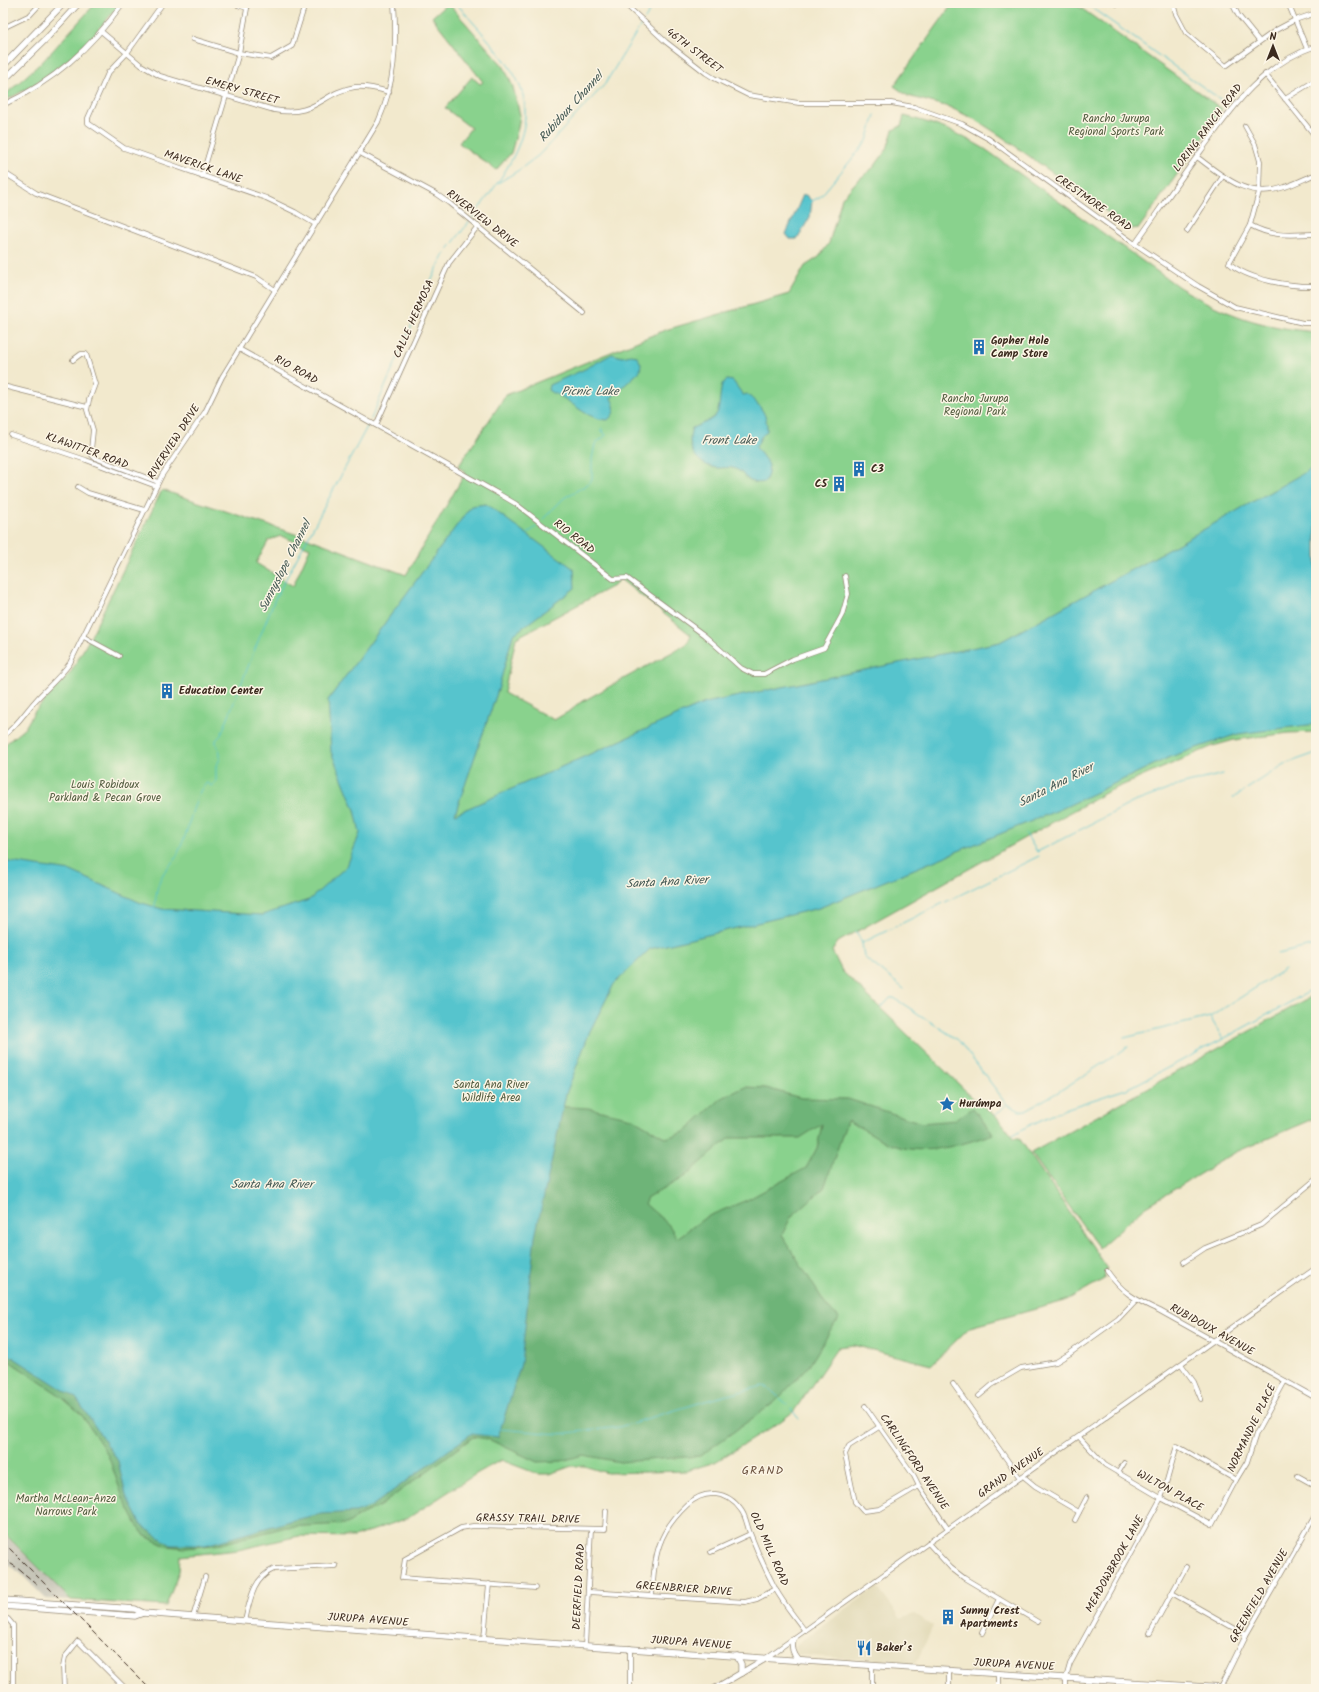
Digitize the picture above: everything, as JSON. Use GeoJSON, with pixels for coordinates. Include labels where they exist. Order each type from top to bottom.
{"type":"FeatureCollection","features":[{"type":"Feature","properties":{"kind":"main road"},"geometry":{"type":"LineString","coordinates":[[3,66],[64,3]]}},
{"type":"Feature","properties":{"kind":"main road"},"geometry":{"type":"LineString","coordinates":[[3,81],[45,40],[79,3]]}},
{"type":"Feature","properties":{"kind":"main road","name":"JURUPA AVENUE"},"geometry":{"type":"LineString","coordinates":[[3,1600],[135,1609],[143,1613],[193,1617],[585,1646],[1239,1689]]}},
{"type":"Feature","properties":{"kind":"main road","name":"JURUPA AVENUE"},"geometry":{"type":"LineString","coordinates":[[3,1606],[135,1616],[143,1613]]}},
{"type":"Feature","properties":{"kind":"main road"},"geometry":{"type":"LineString","coordinates":[[793,1639],[794,1656],[799,1661]]}},
{"type":"Feature","properties":{"kind":"main road"},"geometry":{"type":"LineString","coordinates":[[737,1656],[741,1664],[741,1673]]}},
{"type":"Feature","properties":{"kind":"main road","name":"GRAND AVENUE"},"geometry":{"type":"LineString","coordinates":[[714,1689],[766,1658]]}},
{"type":"Feature","properties":{"kind":"street"},"geometry":{"type":"LineString","coordinates":[[3,28],[30,15],[41,3]]}},
{"type":"Feature","properties":{"kind":"street"},"geometry":{"type":"LineString","coordinates":[[3,105],[30,92],[72,61],[102,32],[123,3]]}},
{"type":"Feature","properties":{"kind":"street"},"geometry":{"type":"LineString","coordinates":[[127,53],[163,3]]}},
{"type":"Feature","properties":{"kind":"street"},"geometry":{"type":"LineString","coordinates":[[202,176],[239,53],[247,5],[231,3]]}},
{"type":"Feature","properties":{"kind":"street","name":"RIVERVIEW DRIVE"},"geometry":{"type":"LineString","coordinates":[[3,736],[19,722],[36,700],[64,672],[70,663],[84,637],[157,484],[205,412],[222,377],[378,122],[389,92],[395,58],[394,3]]}},
{"type":"Feature","properties":{"kind":"street","name":"46TH STREET"},"geometry":{"type":"LineString","coordinates":[[624,3],[640,20],[666,42],[714,78],[748,95],[799,103],[858,103]]}},
{"type":"Feature","properties":{"kind":"street"},"geometry":{"type":"LineString","coordinates":[[1116,4],[1121,3]]}},
{"type":"Feature","properties":{"kind":"street"},"geometry":{"type":"LineString","coordinates":[[1173,3],[1176,14],[1186,33],[1226,66],[1259,41],[1295,20],[1316,13]]}},
{"type":"Feature","properties":{"kind":"street"},"geometry":{"type":"LineString","coordinates":[[1232,3],[1238,15],[1259,41]]}},
{"type":"Feature","properties":{"kind":"street"},"geometry":{"type":"LineString","coordinates":[[1288,3],[1307,49]]}},
{"type":"Feature","properties":{"kind":"street"},"geometry":{"type":"LineString","coordinates":[[193,39],[239,53],[271,58],[292,46],[303,11]]}},
{"type":"Feature","properties":{"kind":"street","name":"EMERY STREET"},"geometry":{"type":"LineString","coordinates":[[102,32],[141,65],[160,76],[274,110],[291,112],[309,108],[350,88],[365,87],[389,92]]}},
{"type":"Feature","properties":{"kind":"street","name":"LORING RANCH ROAD"},"geometry":{"type":"LineString","coordinates":[[1135,244],[1242,96],[1265,74],[1286,60],[1316,46]]}},
{"type":"Feature","properties":{"kind":"street","name":"MAVERICK LANE"},"geometry":{"type":"LineString","coordinates":[[127,53],[108,73],[88,118],[88,123],[124,148],[266,198],[288,208],[315,224]]}},
{"type":"Feature","properties":{"kind":"street"},"geometry":{"type":"LineString","coordinates":[[1265,74],[1316,137]]}},
{"type":"Feature","properties":{"kind":"street"},"geometry":{"type":"LineString","coordinates":[[1285,99],[1316,80]]}},
{"type":"Feature","properties":{"kind":"street","name":"CRESTMORE ROAD"},"geometry":{"type":"LineString","coordinates":[[858,103],[891,103],[914,107],[935,113],[962,124],[989,140],[1135,244],[1198,286],[1235,307],[1303,323],[1316,323]]}},
{"type":"Feature","properties":{"kind":"street"},"geometry":{"type":"LineString","coordinates":[[1245,126],[1255,144],[1260,161],[1259,192],[1250,225],[1229,263],[1246,273],[1281,283],[1316,286]]}},
{"type":"Feature","properties":{"kind":"street","name":"RIVERVIEW DRIVE"},"geometry":{"type":"LineString","coordinates":[[360,153],[436,194],[467,217],[584,313]]}},
{"type":"Feature","properties":{"kind":"street"},"geometry":{"type":"LineString","coordinates":[[1197,157],[1223,176],[1240,186],[1259,192],[1285,187],[1316,174]]}},
{"type":"Feature","properties":{"kind":"street"},"geometry":{"type":"LineString","coordinates":[[3,172],[36,193],[250,275],[275,290]]}},
{"type":"Feature","properties":{"kind":"street"},"geometry":{"type":"LineString","coordinates":[[1187,231],[1223,176]]}},
{"type":"Feature","properties":{"kind":"street"},"geometry":{"type":"LineString","coordinates":[[1250,225],[1263,232],[1281,236],[1312,234]]}},
{"type":"Feature","properties":{"kind":"street","name":"CALLE HERMOSA"},"geometry":{"type":"LineString","coordinates":[[374,424],[449,263],[478,226]]}},
{"type":"Feature","properties":{"kind":"street","name":"RIO ROAD"},"geometry":{"type":"LineString","coordinates":[[239,349],[516,504],[613,579],[627,578],[704,635],[741,668],[753,674],[764,674],[793,659],[824,648],[842,615],[848,594],[845,576]]}},
{"type":"Feature","properties":{"kind":"street"},"geometry":{"type":"LineString","coordinates":[[73,360],[84,353],[87,355],[95,384],[87,407],[93,430],[91,450],[94,457],[157,484]]}},
{"type":"Feature","properties":{"kind":"street"},"geometry":{"type":"LineString","coordinates":[[3,386],[87,407]]}},
{"type":"Feature","properties":{"kind":"street","name":"KLAWITTER ROAD"},"geometry":{"type":"LineString","coordinates":[[11,435],[157,484]]}},
{"type":"Feature","properties":{"kind":"street"},"geometry":{"type":"LineString","coordinates":[[92,462],[94,457]]}},
{"type":"Feature","properties":{"kind":"street"},"geometry":{"type":"LineString","coordinates":[[78,487],[88,493],[144,510]]}},
{"type":"Feature","properties":{"kind":"street"},"geometry":{"type":"LineString","coordinates":[[84,637],[119,656]]}},
{"type":"Feature","properties":{"kind":"street"},"geometry":{"type":"LineString","coordinates":[[1184,1262],[1205,1248],[1261,1225],[1316,1179]]}},
{"type":"Feature","properties":{"kind":"street","name":"GRAND AVENUE"},"geometry":{"type":"LineString","coordinates":[[766,1658],[1316,1268]]}},
{"type":"Feature","properties":{"kind":"street","name":"RUBIDOUX AVENUE"},"geometry":{"type":"LineString","coordinates":[[1107,1271],[1116,1284],[1136,1300],[1214,1341],[1316,1398]]}},
{"type":"Feature","properties":{"kind":"street"},"geometry":{"type":"LineString","coordinates":[[978,1396],[992,1385],[1021,1368],[1056,1362],[1118,1318],[1136,1300]]}},
{"type":"Feature","properties":{"kind":"street"},"geometry":{"type":"LineString","coordinates":[[1181,1364],[1194,1382],[1201,1399]]}},
{"type":"Feature","properties":{"kind":"street","name":"NORMANDIE PLACE"},"geometry":{"type":"LineString","coordinates":[[1212,1525],[1247,1462],[1256,1434],[1285,1381]]}},
{"type":"Feature","properties":{"kind":"street"},"geometry":{"type":"LineString","coordinates":[[953,1384],[1022,1477],[1079,1512]]}},
{"type":"Feature","properties":{"kind":"street","name":"CARLINGFORD AVENUE"},"geometry":{"type":"LineString","coordinates":[[865,1406],[914,1476],[948,1529]]}},
{"type":"Feature","properties":{"kind":"street"},"geometry":{"type":"LineString","coordinates":[[880,1427],[849,1446],[845,1454],[855,1502],[863,1511],[880,1509],[919,1486]]}},
{"type":"Feature","properties":{"kind":"street","name":"WILTON PLACE"},"geometry":{"type":"LineString","coordinates":[[1079,1436],[1100,1460],[1118,1473],[1212,1525]]}},
{"type":"Feature","properties":{"kind":"street","name":"MEADOWBROOK LANE"},"geometry":{"type":"LineString","coordinates":[[1066,1689],[1066,1678],[1070,1664],[1161,1498],[1168,1480],[1172,1459],[1177,1446],[1236,1480]]}},
{"type":"Feature","properties":{"kind":"street"},"geometry":{"type":"LineString","coordinates":[[1118,1473],[1124,1463]]}},
{"type":"Feature","properties":{"kind":"street"},"geometry":{"type":"LineString","coordinates":[[1298,1476],[1316,1486]]}},
{"type":"Feature","properties":{"kind":"street","name":"OLD MILL ROAD"},"geometry":{"type":"LineString","coordinates":[[652,1595],[654,1566],[659,1542],[663,1534],[677,1514],[694,1499],[710,1493],[727,1497],[742,1510],[750,1534],[776,1589],[805,1631]]}},
{"type":"Feature","properties":{"kind":"street"},"geometry":{"type":"LineString","coordinates":[[1075,1520],[1087,1497]]}},
{"type":"Feature","properties":{"kind":"street","name":"GRASSY TRAIL DRIVE"},"geometry":{"type":"LineString","coordinates":[[489,1584],[402,1578],[406,1558],[461,1528],[473,1526],[605,1529],[606,1511]]}},
{"type":"Feature","properties":{"kind":"street","name":"GREENFIELD AVENUE"},"geometry":{"type":"LineString","coordinates":[[1220,1688],[1246,1635],[1316,1514]]}},
{"type":"Feature","properties":{"kind":"street","name":"DEERFIELD ROAD"},"geometry":{"type":"LineString","coordinates":[[585,1646],[589,1592],[591,1529]]}},
{"type":"Feature","properties":{"kind":"street"},"geometry":{"type":"LineString","coordinates":[[711,1552],[750,1534]]}},
{"type":"Feature","properties":{"kind":"street"},"geometry":{"type":"LineString","coordinates":[[928,1543],[951,1568],[1038,1622]]}},
{"type":"Feature","properties":{"kind":"street"},"geometry":{"type":"LineString","coordinates":[[245,1621],[249,1603],[259,1579],[265,1573],[274,1569],[336,1566]]}},
{"type":"Feature","properties":{"kind":"street"},"geometry":{"type":"LineString","coordinates":[[1150,1633],[1186,1567]]}},
{"type":"Feature","properties":{"kind":"street"},"geometry":{"type":"LineString","coordinates":[[193,1617],[205,1577]]}},
{"type":"Feature","properties":{"kind":"street"},"geometry":{"type":"LineString","coordinates":[[484,1638],[489,1584],[535,1588]]}},
{"type":"Feature","properties":{"kind":"street","name":"GREENBRIER DRIVE"},"geometry":{"type":"LineString","coordinates":[[589,1592],[745,1602],[757,1599],[776,1589]]}},
{"type":"Feature","properties":{"kind":"street"},"geometry":{"type":"LineString","coordinates":[[1172,1593],[1246,1635]]}},
{"type":"Feature","properties":{"kind":"street"},"geometry":{"type":"LineString","coordinates":[[982,1633],[1000,1599]]}},
{"type":"Feature","properties":{"kind":"street"},"geometry":{"type":"LineString","coordinates":[[3,1619],[8,1619],[13,1625],[13,1689]]}},
{"type":"Feature","properties":{"kind":"street"},"geometry":{"type":"LineString","coordinates":[[64,1689],[63,1667],[65,1657],[78,1641],[126,1689]]}},
{"type":"Feature","properties":{"kind":"street"},"geometry":{"type":"LineString","coordinates":[[630,1648],[630,1689]]}},
{"type":"Feature","properties":{"kind":"street"},"geometry":{"type":"LineString","coordinates":[[872,1666],[872,1689]]}},
{"type":"Feature","properties":{"kind":"street"},"geometry":{"type":"LineString","coordinates":[[948,1670],[948,1689]]}},
{"type":"Feature","properties":{"kind":"street"},"geometry":{"type":"LineString","coordinates":[[998,1674],[998,1689]]}},
{"type":"Feature","properties":{"kind":"shaded area"},"geometry":{"type":"Polygon","coordinates":[[[3,1533],[71,1600],[46,1599],[20,1573],[3,1562],[3,1533]]]}},
{"type":"Feature","properties":{"kind":"shaded area"},"geometry":{"type":"Polygon","coordinates":[[[877,1587],[901,1619],[914,1614],[933,1626],[916,1663],[799,1655],[796,1653],[795,1647],[798,1643],[877,1587]]]}},
{"type":"Feature","properties":{"kind":"green space"},"geometry":{"type":"Polygon","coordinates":[[[96,3],[120,3],[108,19],[69,59],[40,81],[6,100],[5,95],[44,60],[96,3]]]}},
{"type":"Feature","properties":{"kind":"green space"},"geometry":{"type":"Polygon","coordinates":[[[448,3],[504,67],[513,87],[520,115],[518,128],[511,153],[496,170],[459,143],[471,128],[445,108],[472,77],[480,84],[483,82],[432,17],[448,3]]]}},
{"type":"Feature","properties":{"kind":"green space","name":"Rancho Jurupa Regional Sports Park"},"geometry":{"type":"Polygon","coordinates":[[[953,3],[1074,3],[1222,109],[1139,228],[1131,229],[1001,136],[976,120],[949,107],[908,96],[894,86],[953,3]]]}},
{"type":"Feature","properties":{"kind":"green space","name":"Santa Ana River Wildlife Area"},"geometry":{"type":"Polygon","coordinates":[[[904,116],[916,119],[946,129],[985,149],[1179,287],[1213,306],[1229,313],[1261,323],[1296,330],[1316,332],[1316,732],[1289,733],[1234,740],[1213,746],[1107,792],[838,942],[832,951],[842,971],[973,1098],[999,1119],[1014,1138],[1019,1138],[1108,1269],[1105,1271],[1104,1279],[1065,1301],[970,1327],[931,1365],[853,1345],[838,1347],[794,1411],[777,1424],[715,1462],[686,1471],[607,1473],[584,1466],[572,1466],[549,1474],[538,1474],[501,1460],[476,1474],[408,1518],[354,1537],[299,1536],[238,1550],[180,1556],[179,1572],[166,1606],[71,1600],[3,1532],[3,746],[25,728],[34,712],[71,672],[91,636],[162,490],[313,540],[406,575],[466,472],[458,467],[506,395],[665,330],[789,294],[805,266],[819,257],[829,243],[842,198],[857,181],[874,167],[887,149],[893,130],[901,126],[904,116]],[[281,536],[269,540],[256,563],[293,586],[310,548],[281,536]],[[620,579],[615,585],[516,638],[504,693],[554,720],[573,709],[576,705],[687,644],[691,635],[620,579]]]}},
{"type":"Feature","properties":{"kind":"green space"},"geometry":{"type":"Polygon","coordinates":[[[1316,994],[1316,1118],[1236,1152],[1145,1207],[1099,1248],[1031,1153],[1316,994]]]}},
{"type":"Feature","properties":{"kind":"green space"},"geometry":{"type":"Polygon","coordinates":[[[745,1087],[766,1088],[801,1098],[848,1099],[922,1123],[955,1120],[973,1108],[993,1134],[955,1146],[928,1150],[914,1149],[888,1143],[847,1121],[824,1188],[791,1217],[782,1235],[828,1308],[839,1317],[809,1366],[775,1402],[700,1456],[620,1462],[583,1455],[562,1461],[537,1462],[488,1439],[473,1437],[380,1506],[360,1515],[347,1524],[286,1527],[221,1544],[186,1548],[166,1546],[145,1536],[137,1525],[123,1498],[108,1455],[81,1414],[58,1394],[3,1357],[3,1245],[552,1106],[588,1108],[632,1118],[666,1138],[684,1132],[722,1098],[745,1087]],[[822,1124],[800,1138],[730,1138],[684,1177],[646,1199],[645,1204],[669,1225],[677,1238],[706,1217],[747,1200],[806,1168],[817,1148],[822,1124]]]}},
{"type":"Feature","properties":{"kind":"water"},"geometry":{"type":"Polygon","coordinates":[[[803,195],[806,195],[812,201],[810,217],[797,239],[790,239],[786,234],[803,195]]]}},
{"type":"Feature","properties":{"kind":"water","name":"Picnic Lake"},"geometry":{"type":"Polygon","coordinates":[[[612,354],[622,357],[631,355],[637,356],[641,364],[640,371],[611,398],[614,405],[614,410],[613,415],[608,420],[595,418],[589,415],[548,390],[549,385],[585,369],[612,354]]]}},
{"type":"Feature","properties":{"kind":"water","name":"Front Lake"},"geometry":{"type":"Polygon","coordinates":[[[727,380],[733,381],[743,395],[747,394],[759,406],[765,415],[767,431],[761,437],[756,447],[769,465],[765,482],[758,483],[750,481],[742,473],[733,468],[711,467],[704,464],[694,455],[690,442],[692,428],[710,420],[717,413],[722,384],[727,380]]]}},
{"type":"Feature","properties":{"kind":"water","name":"Santa Ana River"},"geometry":{"type":"Polygon","coordinates":[[[1316,466],[1316,724],[1238,734],[1170,757],[1061,809],[819,908],[650,949],[614,984],[590,1031],[566,1094],[535,1237],[521,1364],[498,1437],[471,1434],[372,1506],[356,1512],[322,1514],[294,1520],[206,1545],[171,1545],[141,1525],[126,1496],[118,1461],[76,1398],[3,1351],[3,861],[71,871],[139,902],[162,909],[262,915],[309,900],[347,866],[360,833],[355,810],[331,752],[328,700],[471,506],[486,504],[574,569],[575,588],[513,635],[498,690],[455,814],[705,703],[1000,642],[1316,466]]]}},
{"type":"Feature","properties":{"kind":"waterway","name":"Sunnyslope Channel"},"geometry":{"type":"LineString","coordinates":[[456,3],[494,47],[514,74],[523,94],[525,113],[523,132],[507,169],[471,219]]}},
{"type":"Feature","properties":{"kind":"waterway","name":"Rubidoux Channel"},"geometry":{"type":"LineString","coordinates":[[645,19],[655,3]]}},
{"type":"Feature","properties":{"kind":"waterway"},"geometry":{"type":"LineString","coordinates":[[1085,3],[1227,104]]}},
{"type":"Feature","properties":{"kind":"waterway","name":"Rubidoux Channel"},"geometry":{"type":"LineString","coordinates":[[498,183],[539,155],[605,84],[641,25]]}},
{"type":"Feature","properties":{"kind":"waterway"},"geometry":{"type":"LineString","coordinates":[[812,201],[820,197],[867,141],[875,115]]}},
{"type":"Feature","properties":{"kind":"waterway","name":"Sunnyslope Channel"},"geometry":{"type":"LineString","coordinates":[[371,419],[443,256],[469,222]]}},
{"type":"Feature","properties":{"kind":"waterway","name":"Sunnyslope Channel"},"geometry":{"type":"LineString","coordinates":[[153,907],[155,906],[160,879],[178,854],[200,791],[207,783],[211,786],[216,782],[216,766],[220,755],[216,740],[221,735],[274,601],[368,425]]}},
{"type":"Feature","properties":{"kind":"waterway"},"geometry":{"type":"LineString","coordinates":[[543,519],[564,498],[588,484],[592,479],[592,459],[595,444],[606,435],[602,431],[602,428]]}},
{"type":"Feature","properties":{"kind":"waterway"},"geometry":{"type":"LineString","coordinates":[[527,534],[536,527]]}},
{"type":"Feature","properties":{"kind":"waterway"},"geometry":{"type":"LineString","coordinates":[[1233,798],[1285,764],[1316,753]]}},
{"type":"Feature","properties":{"kind":"waterway"},"geometry":{"type":"LineString","coordinates":[[1026,834],[1037,852],[1132,803],[1180,785],[1223,774]]}},
{"type":"Feature","properties":{"kind":"waterway"},"geometry":{"type":"LineString","coordinates":[[856,931],[862,943],[1039,856]]}},
{"type":"Feature","properties":{"kind":"waterway"},"geometry":{"type":"LineString","coordinates":[[862,943],[864,957],[904,989]]}},
{"type":"Feature","properties":{"kind":"waterway"},"geometry":{"type":"LineString","coordinates":[[1278,954],[1316,945]]}},
{"type":"Feature","properties":{"kind":"waterway"},"geometry":{"type":"LineString","coordinates":[[1223,1039],[1210,1017],[1285,969]]}},
{"type":"Feature","properties":{"kind":"waterway"},"geometry":{"type":"LineString","coordinates":[[1013,1135],[1028,1126],[1065,1109],[1129,1088],[1316,988]]}},
{"type":"Feature","properties":{"kind":"waterway"},"geometry":{"type":"LineString","coordinates":[[881,1008],[890,998],[894,998],[958,1040]]}},
{"type":"Feature","properties":{"kind":"waterway"},"geometry":{"type":"LineString","coordinates":[[1124,1038],[1210,1017]]}},
{"type":"Feature","properties":{"kind":"waterway"},"geometry":{"type":"LineString","coordinates":[[959,1041],[1006,1103]]}},
{"type":"Feature","properties":{"kind":"waterway"},"geometry":{"type":"LineString","coordinates":[[996,1115],[1007,1104],[1020,1111],[1026,1110],[1058,1092],[1128,1047]]}},
{"type":"Feature","properties":{"kind":"waterway"},"geometry":{"type":"LineString","coordinates":[[500,1429],[558,1434],[619,1427],[712,1399],[763,1386],[767,1387],[788,1405]]}},
{"type":"Feature","properties":{"kind":"waterway"},"geometry":{"type":"LineString","coordinates":[[791,1409],[799,1419]]}},
{"type":"Feature","properties":{"kind":"railway"},"geometry":{"type":"LineString","coordinates":[[3,1542],[150,1689]]}},
{"type":"Feature","properties":{"kind":"railway"},"geometry":{"type":"LineString","coordinates":[[3,1559],[16,1567],[38,1585]]}},
{"type":"Feature","properties":{"kind":"place","name":"Gopher Hole Camp Store"},"geometry":{"type":"Point","coordinates":[979,347]}},
{"type":"Feature","properties":{"kind":"place","name":"C3"},"geometry":{"type":"Point","coordinates":[859,469]}},
{"type":"Feature","properties":{"kind":"place","name":"C5"},"geometry":{"type":"Point","coordinates":[839,484]}},
{"type":"Feature","properties":{"kind":"place","name":"Education Center"},"geometry":{"type":"Point","coordinates":[167,691]}},
{"type":"Feature","properties":{"kind":"place","name":"Hurúmpa"},"geometry":{"type":"Point","coordinates":[947,1104]}},
{"type":"Feature","properties":{"kind":"place","name":"Sunny Crest Apartments"},"geometry":{"type":"Point","coordinates":[948,1617]}},
{"type":"Feature","properties":{"kind":"place","name":"Baker’s"},"geometry":{"type":"Point","coordinates":[864,1648]}},
{"type":"Feature","properties":{"kind":"district","name":"GRAND"},"geometry":{"type":"Point","coordinates":[763,1470]}},
{"type":"Feature","properties":{"kind":"park label","name":"Rancho Jurupa Regional Park"},"geometry":{"type":"Point","coordinates":[975,405]}},
{"type":"Feature","properties":{"kind":"park label","name":"Louis Robidoux Parkland & Pecan Grove"},"geometry":{"type":"Point","coordinates":[105,791]}},
{"type":"Feature","properties":{"kind":"park label","name":"Martha McLean-Anza Narrows Park"},"geometry":{"type":"Point","coordinates":[66,1505]}}]}
